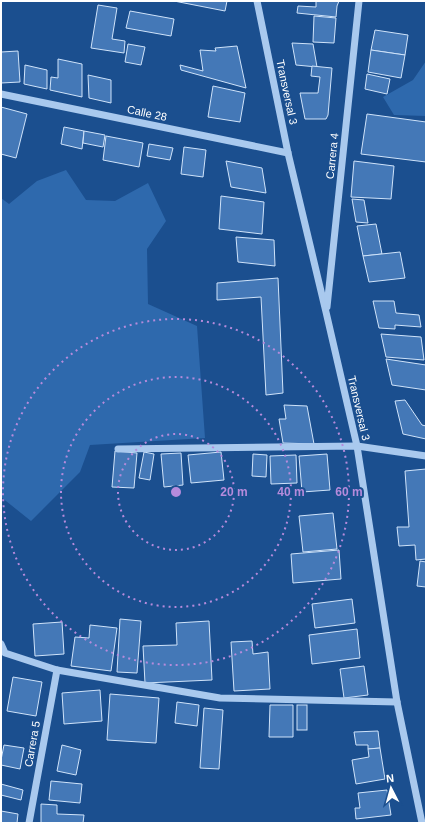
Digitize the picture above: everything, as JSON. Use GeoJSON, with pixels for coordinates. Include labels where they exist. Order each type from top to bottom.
{"type":"FeatureCollection","features":[{"type":"Feature","properties":{"kind":"street","name":"Transversal 3"},"geometry":{"type":"LineString","coordinates":[[257,1],[288,153],[357,446],[397,702],[422,823]]}},
{"type":"Feature","properties":{"kind":"street","name":"Carrera 4"},"geometry":{"type":"LineString","coordinates":[[326,312],[359,1]]}},
{"type":"Feature","properties":{"kind":"street","name":"Calle 28"},"geometry":{"type":"LineString","coordinates":[[1,94],[288,153]]}},
{"type":"Feature","properties":{"kind":"street"},"geometry":{"type":"LineString","coordinates":[[118,449],[357,446],[426,456]]}},
{"type":"Feature","properties":{"kind":"street"},"geometry":{"type":"LineString","coordinates":[[1,644],[6,653],[57,670],[220,698],[397,702]]}},
{"type":"Feature","properties":{"kind":"street","name":"Carrera 5"},"geometry":{"type":"LineString","coordinates":[[29,823],[57,670]]}},
{"type":"Feature","properties":{"kind":"shaded area"},"geometry":{"type":"Polygon","coordinates":[[[426,61],[426,116],[394,115],[383,97],[413,80],[426,61]]]}},
{"type":"Feature","properties":{"kind":"shaded area"},"geometry":{"type":"Polygon","coordinates":[[[66,170],[86,200],[115,201],[148,183],[166,221],[147,249],[148,304],[197,326],[205,438],[90,445],[80,472],[31,521],[1,497],[1,198],[9,204],[37,181],[66,170]]]}},
{"type":"Feature","properties":{"kind":"building"},"geometry":{"type":"Polygon","coordinates":[[[174,1],[227,1],[225,11],[174,1]]]}},
{"type":"Feature","properties":{"kind":"building"},"geometry":{"type":"Polygon","coordinates":[[[316,1],[339,1],[336,17],[297,13],[298,6],[316,7],[316,1]]]}},
{"type":"Feature","properties":{"kind":"building"},"geometry":{"type":"Polygon","coordinates":[[[98,5],[117,8],[112,39],[125,41],[124,53],[91,48],[98,5]]]}},
{"type":"Feature","properties":{"kind":"building"},"geometry":{"type":"Polygon","coordinates":[[[130,11],[174,19],[171,36],[126,28],[130,11]]]}},
{"type":"Feature","properties":{"kind":"building"},"geometry":{"type":"Polygon","coordinates":[[[314,16],[336,18],[334,43],[313,42],[314,16]]]}},
{"type":"Feature","properties":{"kind":"building"},"geometry":{"type":"Polygon","coordinates":[[[375,30],[408,35],[405,55],[371,50],[375,30]]]}},
{"type":"Feature","properties":{"kind":"building"},"geometry":{"type":"Polygon","coordinates":[[[292,43],[313,44],[317,67],[296,65],[292,43]]]}},
{"type":"Feature","properties":{"kind":"building"},"geometry":{"type":"Polygon","coordinates":[[[128,44],[145,47],[141,65],[125,62],[128,44]]]}},
{"type":"Feature","properties":{"kind":"building"},"geometry":{"type":"Polygon","coordinates":[[[237,46],[246,88],[181,70],[180,65],[203,71],[200,50],[216,51],[215,48],[237,46]]]}},
{"type":"Feature","properties":{"kind":"building"},"geometry":{"type":"Polygon","coordinates":[[[371,50],[405,55],[401,78],[368,72],[371,50]]]}},
{"type":"Feature","properties":{"kind":"building"},"geometry":{"type":"Polygon","coordinates":[[[18,51],[20,82],[1,83],[1,52],[18,51]]]}},
{"type":"Feature","properties":{"kind":"building"},"geometry":{"type":"Polygon","coordinates":[[[58,59],[82,64],[82,97],[50,90],[51,77],[58,78],[58,59]]]}},
{"type":"Feature","properties":{"kind":"building"},"geometry":{"type":"Polygon","coordinates":[[[25,65],[47,70],[47,89],[24,84],[25,65]]]}},
{"type":"Feature","properties":{"kind":"building"},"geometry":{"type":"Polygon","coordinates":[[[312,66],[332,68],[328,115],[326,119],[305,119],[300,93],[318,93],[320,77],[311,76],[312,66]]]}},
{"type":"Feature","properties":{"kind":"building"},"geometry":{"type":"Polygon","coordinates":[[[367,74],[390,79],[387,94],[365,89],[367,74]]]}},
{"type":"Feature","properties":{"kind":"building"},"geometry":{"type":"Polygon","coordinates":[[[88,75],[111,80],[111,103],[89,98],[88,75]]]}},
{"type":"Feature","properties":{"kind":"building"},"geometry":{"type":"Polygon","coordinates":[[[213,86],[245,93],[240,122],[208,117],[213,86]]]}},
{"type":"Feature","properties":{"kind":"building"},"geometry":{"type":"Polygon","coordinates":[[[1,107],[27,114],[16,158],[1,154],[1,107]]]}},
{"type":"Feature","properties":{"kind":"building"},"geometry":{"type":"Polygon","coordinates":[[[367,114],[426,122],[426,162],[361,154],[367,114]]]}},
{"type":"Feature","properties":{"kind":"building"},"geometry":{"type":"Polygon","coordinates":[[[64,127],[84,131],[82,149],[61,144],[64,127]]]}},
{"type":"Feature","properties":{"kind":"building"},"geometry":{"type":"Polygon","coordinates":[[[84,131],[105,135],[103,147],[83,143],[84,131]]]}},
{"type":"Feature","properties":{"kind":"building"},"geometry":{"type":"Polygon","coordinates":[[[106,136],[143,143],[139,167],[103,160],[106,136]]]}},
{"type":"Feature","properties":{"kind":"building"},"geometry":{"type":"Polygon","coordinates":[[[149,144],[173,148],[170,160],[147,156],[149,144]]]}},
{"type":"Feature","properties":{"kind":"building"},"geometry":{"type":"Polygon","coordinates":[[[184,147],[206,150],[203,177],[181,174],[184,147]]]}},
{"type":"Feature","properties":{"kind":"building"},"geometry":{"type":"Polygon","coordinates":[[[226,161],[262,168],[266,193],[231,187],[226,161]]]}},
{"type":"Feature","properties":{"kind":"building"},"geometry":{"type":"Polygon","coordinates":[[[354,161],[394,166],[391,199],[351,197],[354,161]]]}},
{"type":"Feature","properties":{"kind":"building"},"geometry":{"type":"Polygon","coordinates":[[[221,196],[264,202],[262,234],[219,229],[221,196]]]}},
{"type":"Feature","properties":{"kind":"building"},"geometry":{"type":"Polygon","coordinates":[[[352,199],[364,200],[368,223],[356,222],[352,199]]]}},
{"type":"Feature","properties":{"kind":"building"},"geometry":{"type":"Polygon","coordinates":[[[376,224],[382,254],[363,256],[357,226],[376,224]]]}},
{"type":"Feature","properties":{"kind":"building"},"geometry":{"type":"Polygon","coordinates":[[[236,237],[274,240],[275,266],[238,262],[236,237]]]}},
{"type":"Feature","properties":{"kind":"building"},"geometry":{"type":"Polygon","coordinates":[[[400,252],[405,278],[369,282],[363,256],[400,252]]]}},
{"type":"Feature","properties":{"kind":"building"},"geometry":{"type":"Polygon","coordinates":[[[278,278],[283,393],[266,395],[261,297],[217,300],[217,283],[278,278]]]}},
{"type":"Feature","properties":{"kind":"building"},"geometry":{"type":"Polygon","coordinates":[[[373,301],[394,301],[396,313],[419,315],[421,327],[395,325],[395,329],[379,328],[373,301]]]}},
{"type":"Feature","properties":{"kind":"building"},"geometry":{"type":"Polygon","coordinates":[[[381,334],[421,337],[424,360],[386,357],[381,334]]]}},
{"type":"Feature","properties":{"kind":"building"},"geometry":{"type":"Polygon","coordinates":[[[386,359],[426,365],[426,390],[392,385],[386,359]]]}},
{"type":"Feature","properties":{"kind":"building"},"geometry":{"type":"Polygon","coordinates":[[[405,400],[422,425],[426,426],[426,439],[403,434],[395,401],[405,400]]]}},
{"type":"Feature","properties":{"kind":"building"},"geometry":{"type":"Polygon","coordinates":[[[284,405],[307,406],[314,444],[283,443],[279,419],[286,419],[284,405]]]}},
{"type":"Feature","properties":{"kind":"building"},"geometry":{"type":"Polygon","coordinates":[[[115,451],[137,453],[134,488],[112,487],[115,451]]]}},
{"type":"Feature","properties":{"kind":"building"},"geometry":{"type":"Polygon","coordinates":[[[144,452],[154,454],[150,480],[139,478],[144,452]]]}},
{"type":"Feature","properties":{"kind":"building"},"geometry":{"type":"Polygon","coordinates":[[[221,452],[224,480],[191,483],[188,455],[221,452]]]}},
{"type":"Feature","properties":{"kind":"building"},"geometry":{"type":"Polygon","coordinates":[[[181,453],[183,485],[164,487],[161,454],[181,453]]]}},
{"type":"Feature","properties":{"kind":"building"},"geometry":{"type":"Polygon","coordinates":[[[253,454],[267,455],[266,477],[252,476],[253,454]]]}},
{"type":"Feature","properties":{"kind":"building"},"geometry":{"type":"Polygon","coordinates":[[[327,454],[330,490],[302,492],[299,456],[327,454]]]}},
{"type":"Feature","properties":{"kind":"building"},"geometry":{"type":"Polygon","coordinates":[[[296,455],[297,483],[271,484],[270,456],[296,455]]]}},
{"type":"Feature","properties":{"kind":"building"},"geometry":{"type":"Polygon","coordinates":[[[426,469],[426,559],[416,560],[415,545],[399,546],[397,527],[409,527],[405,471],[426,469]]]}},
{"type":"Feature","properties":{"kind":"building"},"geometry":{"type":"Polygon","coordinates":[[[333,513],[337,549],[303,552],[299,516],[333,513]]]}},
{"type":"Feature","properties":{"kind":"building"},"geometry":{"type":"Polygon","coordinates":[[[339,550],[341,579],[293,583],[291,554],[339,550]]]}},
{"type":"Feature","properties":{"kind":"building"},"geometry":{"type":"Polygon","coordinates":[[[420,561],[426,562],[426,587],[417,586],[420,561]]]}},
{"type":"Feature","properties":{"kind":"building"},"geometry":{"type":"Polygon","coordinates":[[[352,599],[355,623],[315,628],[312,604],[352,599]]]}},
{"type":"Feature","properties":{"kind":"building"},"geometry":{"type":"Polygon","coordinates":[[[120,619],[141,621],[137,673],[117,672],[120,619]]]}},
{"type":"Feature","properties":{"kind":"building"},"geometry":{"type":"Polygon","coordinates":[[[209,621],[212,680],[145,683],[143,646],[177,645],[176,623],[209,621]]]}},
{"type":"Feature","properties":{"kind":"building"},"geometry":{"type":"Polygon","coordinates":[[[62,622],[64,654],[35,656],[33,624],[62,622]]]}},
{"type":"Feature","properties":{"kind":"building"},"geometry":{"type":"Polygon","coordinates":[[[90,625],[117,628],[111,671],[71,666],[75,637],[89,638],[90,625]]]}},
{"type":"Feature","properties":{"kind":"building"},"geometry":{"type":"Polygon","coordinates":[[[357,629],[360,658],[312,664],[309,635],[357,629]]]}},
{"type":"Feature","properties":{"kind":"building"},"geometry":{"type":"Polygon","coordinates":[[[252,641],[253,654],[268,652],[270,689],[234,691],[231,642],[252,641]]]}},
{"type":"Feature","properties":{"kind":"building"},"geometry":{"type":"Polygon","coordinates":[[[364,666],[368,695],[344,698],[340,669],[364,666]]]}},
{"type":"Feature","properties":{"kind":"building"},"geometry":{"type":"Polygon","coordinates":[[[13,677],[42,682],[36,716],[7,711],[13,677]]]}},
{"type":"Feature","properties":{"kind":"building"},"geometry":{"type":"Polygon","coordinates":[[[100,690],[102,721],[64,724],[62,693],[100,690]]]}},
{"type":"Feature","properties":{"kind":"building"},"geometry":{"type":"Polygon","coordinates":[[[110,694],[159,698],[156,743],[107,740],[110,694]]]}},
{"type":"Feature","properties":{"kind":"building"},"geometry":{"type":"Polygon","coordinates":[[[177,702],[199,705],[197,726],[175,723],[177,702]]]}},
{"type":"Feature","properties":{"kind":"building"},"geometry":{"type":"Polygon","coordinates":[[[270,705],[293,705],[293,737],[269,737],[270,705]]]}},
{"type":"Feature","properties":{"kind":"building"},"geometry":{"type":"Polygon","coordinates":[[[297,705],[307,705],[307,730],[297,730],[297,705]]]}},
{"type":"Feature","properties":{"kind":"building"},"geometry":{"type":"Polygon","coordinates":[[[204,708],[223,710],[219,769],[200,768],[204,708]]]}},
{"type":"Feature","properties":{"kind":"building"},"geometry":{"type":"Polygon","coordinates":[[[378,731],[380,748],[368,749],[368,745],[356,745],[354,732],[378,731]]]}},
{"type":"Feature","properties":{"kind":"building"},"geometry":{"type":"Polygon","coordinates":[[[4,745],[24,748],[20,769],[1,765],[4,745]]]}},
{"type":"Feature","properties":{"kind":"building"},"geometry":{"type":"Polygon","coordinates":[[[62,745],[81,750],[76,775],[57,771],[62,745]]]}},
{"type":"Feature","properties":{"kind":"building"},"geometry":{"type":"Polygon","coordinates":[[[380,748],[385,779],[356,784],[352,760],[369,757],[368,749],[380,748]]]}},
{"type":"Feature","properties":{"kind":"building"},"geometry":{"type":"Polygon","coordinates":[[[51,781],[82,784],[80,803],[49,800],[51,781]]]}},
{"type":"Feature","properties":{"kind":"building"},"geometry":{"type":"Polygon","coordinates":[[[1,784],[23,790],[21,800],[1,795],[1,784]]]}},
{"type":"Feature","properties":{"kind":"building"},"geometry":{"type":"Polygon","coordinates":[[[387,790],[391,815],[356,819],[355,808],[360,808],[358,793],[387,790]]]}},
{"type":"Feature","properties":{"kind":"building"},"geometry":{"type":"Polygon","coordinates":[[[41,804],[57,805],[57,814],[84,815],[83,823],[41,823],[41,804]]]}},
{"type":"Feature","properties":{"kind":"building"},"geometry":{"type":"Polygon","coordinates":[[[1,811],[18,814],[17,823],[1,823],[1,811]]]}}]}
